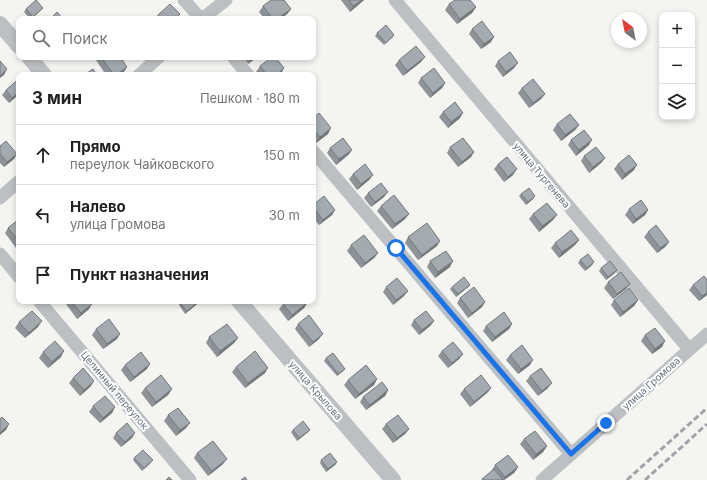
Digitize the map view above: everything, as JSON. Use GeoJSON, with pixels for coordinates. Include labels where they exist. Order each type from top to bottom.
{"type":"FeatureCollection","features":[{"type":"Feature","properties":{"kind":"street"},"geometry":{"type":"LineString","coordinates":[[184,0],[199,16]]}},
{"type":"Feature","properties":{"kind":"street"},"geometry":{"type":"LineString","coordinates":[[206,16],[226,0]]}},
{"type":"Feature","properties":{"kind":"street","name":"улица Тургенева"},"geometry":{"type":"LineString","coordinates":[[395,0],[689,350]]}},
{"type":"Feature","properties":{"kind":"street"},"geometry":{"type":"LineString","coordinates":[[0,24],[16,43]]}},
{"type":"Feature","properties":{"kind":"street"},"geometry":{"type":"LineString","coordinates":[[31,60],[41,72]]}},
{"type":"Feature","properties":{"kind":"street"},"geometry":{"type":"LineString","coordinates":[[142,72],[156,60]]}},
{"type":"Feature","properties":{"kind":"street"},"geometry":{"type":"LineString","coordinates":[[236,60],[246,72]]}},
{"type":"Feature","properties":{"kind":"street"},"geometry":{"type":"LineString","coordinates":[[316,155],[571,454]]}},
{"type":"Feature","properties":{"kind":"street"},"geometry":{"type":"LineString","coordinates":[[0,198],[16,184]]}},
{"type":"Feature","properties":{"kind":"street"},"geometry":{"type":"LineString","coordinates":[[0,254],[16,273]]}},
{"type":"Feature","properties":{"kind":"street","name":"Целинный переулок"},"geometry":{"type":"LineString","coordinates":[[43,304],[190,480]]}},
{"type":"Feature","properties":{"kind":"street","name":"улица Крылова"},"geometry":{"type":"LineString","coordinates":[[242,304],[393,480]]}},
{"type":"Feature","properties":{"kind":"street","name":"улица Громова"},"geometry":{"type":"LineString","coordinates":[[542,480],[707,334]]}},
{"type":"Feature","properties":{"kind":"building"},"geometry":{"type":"Polygon","coordinates":[[[36,0],[43,8],[34,16],[32,16],[26,9],[36,0]]]}},
{"type":"Feature","properties":{"kind":"building"},"geometry":{"type":"Polygon","coordinates":[[[271,0],[284,0],[291,9],[281,16],[271,16],[263,6],[271,0]]]}},
{"type":"Feature","properties":{"kind":"building"},"geometry":{"type":"Polygon","coordinates":[[[349,0],[362,0],[353,6],[349,0]]]}},
{"type":"Feature","properties":{"kind":"building"},"geometry":{"type":"Polygon","coordinates":[[[455,0],[470,0],[476,7],[460,19],[449,4],[455,0]]]}},
{"type":"Feature","properties":{"kind":"building"},"geometry":{"type":"Polygon","coordinates":[[[170,4],[180,14],[178,16],[158,15],[170,4]]]}},
{"type":"Feature","properties":{"kind":"building"},"geometry":{"type":"Polygon","coordinates":[[[57,12],[60,16],[53,16],[57,12]]]}},
{"type":"Feature","properties":{"kind":"building"},"geometry":{"type":"Polygon","coordinates":[[[482,21],[494,37],[484,44],[472,29],[482,21]]]}},
{"type":"Feature","properties":{"kind":"building"},"geometry":{"type":"Polygon","coordinates":[[[386,25],[394,35],[386,43],[377,33],[386,25]]]}},
{"type":"Feature","properties":{"kind":"building"},"geometry":{"type":"Polygon","coordinates":[[[416,46],[425,57],[407,71],[399,60],[416,46]]]}},
{"type":"Feature","properties":{"kind":"building"},"geometry":{"type":"Polygon","coordinates":[[[510,52],[518,63],[506,72],[498,61],[510,52]]]}},
{"type":"Feature","properties":{"kind":"building"},"geometry":{"type":"Polygon","coordinates":[[[103,60],[122,60],[127,67],[120,72],[112,72],[103,60]]]}},
{"type":"Feature","properties":{"kind":"building"},"geometry":{"type":"Polygon","coordinates":[[[268,60],[277,60],[284,68],[279,72],[265,72],[260,66],[268,60]]]}},
{"type":"Feature","properties":{"kind":"building"},"geometry":{"type":"Polygon","coordinates":[[[0,61],[7,69],[0,76],[0,61]]]}},
{"type":"Feature","properties":{"kind":"building"},"geometry":{"type":"Polygon","coordinates":[[[434,68],[445,83],[433,93],[421,78],[434,68]]]}},
{"type":"Feature","properties":{"kind":"building"},"geometry":{"type":"Polygon","coordinates":[[[533,79],[545,94],[533,103],[522,88],[533,79]]]}},
{"type":"Feature","properties":{"kind":"building"},"geometry":{"type":"Polygon","coordinates":[[[16,82],[16,95],[12,98],[6,90],[16,82]]]}},
{"type":"Feature","properties":{"kind":"building"},"geometry":{"type":"Polygon","coordinates":[[[455,102],[463,113],[451,122],[443,112],[455,102]]]}},
{"type":"Feature","properties":{"kind":"building"},"geometry":{"type":"Polygon","coordinates":[[[319,113],[331,128],[320,137],[316,132],[316,116],[319,113]]]}},
{"type":"Feature","properties":{"kind":"building"},"geometry":{"type":"Polygon","coordinates":[[[570,114],[579,125],[565,135],[557,124],[570,114]]]}},
{"type":"Feature","properties":{"kind":"building"},"geometry":{"type":"Polygon","coordinates":[[[584,130],[592,140],[579,150],[571,140],[584,130]]]}},
{"type":"Feature","properties":{"kind":"building"},"geometry":{"type":"Polygon","coordinates":[[[343,138],[352,150],[339,159],[330,148],[343,138]]]}},
{"type":"Feature","properties":{"kind":"building"},"geometry":{"type":"Polygon","coordinates":[[[463,138],[474,152],[462,162],[450,147],[463,138]]]}},
{"type":"Feature","properties":{"kind":"building"},"geometry":{"type":"Polygon","coordinates":[[[6,141],[16,155],[7,162],[0,154],[0,146],[6,141]]]}},
{"type":"Feature","properties":{"kind":"building"},"geometry":{"type":"Polygon","coordinates":[[[596,147],[605,158],[593,167],[584,156],[596,147]]]}},
{"type":"Feature","properties":{"kind":"building"},"geometry":{"type":"Polygon","coordinates":[[[629,155],[637,165],[625,174],[618,164],[629,155]]]}},
{"type":"Feature","properties":{"kind":"building"},"geometry":{"type":"Polygon","coordinates":[[[507,157],[517,169],[508,177],[498,164],[507,157]]]}},
{"type":"Feature","properties":{"kind":"building"},"geometry":{"type":"Polygon","coordinates":[[[365,164],[373,175],[361,184],[353,174],[365,164]]]}},
{"type":"Feature","properties":{"kind":"building"},"geometry":{"type":"Polygon","coordinates":[[[381,183],[388,192],[375,202],[368,193],[381,183]]]}},
{"type":"Feature","properties":{"kind":"building"},"geometry":{"type":"Polygon","coordinates":[[[529,188],[535,196],[528,202],[521,194],[529,188]]]}},
{"type":"Feature","properties":{"kind":"building"},"geometry":{"type":"Polygon","coordinates":[[[394,195],[409,214],[395,224],[381,206],[394,195]]]}},
{"type":"Feature","properties":{"kind":"building"},"geometry":{"type":"Polygon","coordinates":[[[324,196],[335,210],[323,220],[316,211],[316,203],[324,196]]]}},
{"type":"Feature","properties":{"kind":"building"},"geometry":{"type":"Polygon","coordinates":[[[641,200],[648,210],[636,219],[629,209],[641,200]]]}},
{"type":"Feature","properties":{"kind":"building"},"geometry":{"type":"Polygon","coordinates":[[[547,203],[557,215],[542,226],[533,214],[547,203]]]}},
{"type":"Feature","properties":{"kind":"building"},"geometry":{"type":"Polygon","coordinates":[[[16,221],[16,237],[8,228],[16,221]]]}},
{"type":"Feature","properties":{"kind":"building"},"geometry":{"type":"Polygon","coordinates":[[[427,223],[440,241],[422,255],[408,237],[427,223]]]}},
{"type":"Feature","properties":{"kind":"building"},"geometry":{"type":"Polygon","coordinates":[[[656,225],[669,242],[660,248],[648,232],[656,225]]]}},
{"type":"Feature","properties":{"kind":"building"},"geometry":{"type":"Polygon","coordinates":[[[571,230],[579,240],[562,252],[555,243],[571,230]]]}},
{"type":"Feature","properties":{"kind":"building"},"geometry":{"type":"Polygon","coordinates":[[[364,235],[378,253],[365,263],[351,245],[364,235]]]}},
{"type":"Feature","properties":{"kind":"building"},"geometry":{"type":"Polygon","coordinates":[[[446,251],[453,261],[438,272],[430,261],[446,251]]]}},
{"type":"Feature","properties":{"kind":"building"},"geometry":{"type":"Polygon","coordinates":[[[588,254],[594,262],[587,268],[580,260],[588,254]]]}},
{"type":"Feature","properties":{"kind":"building"},"geometry":{"type":"Polygon","coordinates":[[[610,261],[617,270],[608,277],[601,268],[610,261]]]}},
{"type":"Feature","properties":{"kind":"building"},"geometry":{"type":"Polygon","coordinates":[[[621,272],[630,284],[617,294],[608,282],[621,272]]]}},
{"type":"Feature","properties":{"kind":"building"},"geometry":{"type":"Polygon","coordinates":[[[704,276],[707,280],[707,293],[702,296],[693,285],[704,276]]]}},
{"type":"Feature","properties":{"kind":"building"},"geometry":{"type":"Polygon","coordinates":[[[464,277],[470,285],[458,294],[452,287],[464,277]]]}},
{"type":"Feature","properties":{"kind":"building"},"geometry":{"type":"Polygon","coordinates":[[[397,278],[408,291],[396,300],[386,287],[397,278]]]}},
{"type":"Feature","properties":{"kind":"building"},"geometry":{"type":"Polygon","coordinates":[[[474,287],[485,302],[472,313],[460,298],[474,287]]]}},
{"type":"Feature","properties":{"kind":"building"},"geometry":{"type":"Polygon","coordinates":[[[629,288],[638,300],[623,312],[614,300],[629,288]]]}},
{"type":"Feature","properties":{"kind":"building"},"geometry":{"type":"Polygon","coordinates":[[[74,304],[92,304],[81,313],[74,304]]]}},
{"type":"Feature","properties":{"kind":"building"},"geometry":{"type":"Polygon","coordinates":[[[181,304],[195,304],[187,311],[181,304]]]}},
{"type":"Feature","properties":{"kind":"building"},"geometry":{"type":"Polygon","coordinates":[[[283,304],[306,304],[292,315],[283,304]]]}},
{"type":"Feature","properties":{"kind":"building"},"geometry":{"type":"Polygon","coordinates":[[[32,311],[42,321],[29,333],[19,322],[32,311]]]}},
{"type":"Feature","properties":{"kind":"building"},"geometry":{"type":"Polygon","coordinates":[[[426,311],[434,321],[422,330],[414,320],[426,311]]]}},
{"type":"Feature","properties":{"kind":"building"},"geometry":{"type":"Polygon","coordinates":[[[504,312],[512,324],[495,337],[486,326],[504,312]]]}},
{"type":"Feature","properties":{"kind":"building"},"geometry":{"type":"Polygon","coordinates":[[[309,315],[323,334],[313,342],[298,324],[309,315]]]}},
{"type":"Feature","properties":{"kind":"building"},"geometry":{"type":"Polygon","coordinates":[[[109,319],[120,334],[107,344],[96,329],[109,319]]]}},
{"type":"Feature","properties":{"kind":"building"},"geometry":{"type":"Polygon","coordinates":[[[227,324],[238,338],[220,351],[209,337],[227,324]]]}},
{"type":"Feature","properties":{"kind":"building"},"geometry":{"type":"Polygon","coordinates":[[[655,328],[665,341],[655,349],[645,335],[655,328]]]}},
{"type":"Feature","properties":{"kind":"building"},"geometry":{"type":"Polygon","coordinates":[[[55,341],[64,351],[52,362],[43,352],[55,341]]]}},
{"type":"Feature","properties":{"kind":"building"},"geometry":{"type":"Polygon","coordinates":[[[453,342],[463,354],[452,363],[442,351],[453,342]]]}},
{"type":"Feature","properties":{"kind":"building"},"geometry":{"type":"Polygon","coordinates":[[[522,345],[533,360],[521,369],[510,355],[522,345]]]}},
{"type":"Feature","properties":{"kind":"building"},"geometry":{"type":"Polygon","coordinates":[[[255,351],[268,368],[248,383],[236,367],[255,351]]]}},
{"type":"Feature","properties":{"kind":"building"},"geometry":{"type":"Polygon","coordinates":[[[141,352],[150,364],[134,377],[125,365],[141,352]]]}},
{"type":"Feature","properties":{"kind":"building"},"geometry":{"type":"Polygon","coordinates":[[[333,353],[345,369],[338,374],[326,358],[333,353]]]}},
{"type":"Feature","properties":{"kind":"building"},"geometry":{"type":"Polygon","coordinates":[[[366,365],[377,379],[359,394],[348,380],[366,365]]]}},
{"type":"Feature","properties":{"kind":"building"},"geometry":{"type":"Polygon","coordinates":[[[83,368],[94,381],[84,390],[73,378],[83,368]]]}},
{"type":"Feature","properties":{"kind":"building"},"geometry":{"type":"Polygon","coordinates":[[[541,368],[552,383],[542,391],[530,376],[541,368]]]}},
{"type":"Feature","properties":{"kind":"building"},"geometry":{"type":"Polygon","coordinates":[[[161,375],[172,389],[156,402],[145,388],[161,375]]]}},
{"type":"Feature","properties":{"kind":"building"},"geometry":{"type":"Polygon","coordinates":[[[481,375],[491,388],[474,402],[464,389],[481,375]]]}},
{"type":"Feature","properties":{"kind":"building"},"geometry":{"type":"Polygon","coordinates":[[[382,382],[388,390],[370,405],[363,397],[382,382]]]}},
{"type":"Feature","properties":{"kind":"building"},"geometry":{"type":"Polygon","coordinates":[[[105,396],[115,407],[103,418],[93,406],[105,396]]]}},
{"type":"Feature","properties":{"kind":"building"},"geometry":{"type":"Polygon","coordinates":[[[178,408],[190,423],[180,430],[168,415],[178,408]]]}},
{"type":"Feature","properties":{"kind":"building"},"geometry":{"type":"Polygon","coordinates":[[[398,415],[409,429],[397,438],[386,424],[398,415]]]}},
{"type":"Feature","properties":{"kind":"building"},"geometry":{"type":"Polygon","coordinates":[[[2,417],[9,424],[0,433],[0,419],[2,417]]]}},
{"type":"Feature","properties":{"kind":"building"},"geometry":{"type":"Polygon","coordinates":[[[303,421],[310,430],[299,438],[293,430],[303,421]]]}},
{"type":"Feature","properties":{"kind":"building"},"geometry":{"type":"Polygon","coordinates":[[[127,423],[135,433],[125,442],[116,433],[127,423]]]}},
{"type":"Feature","properties":{"kind":"building"},"geometry":{"type":"Polygon","coordinates":[[[535,431],[547,446],[536,454],[524,439],[535,431]]]}},
{"type":"Feature","properties":{"kind":"building"},"geometry":{"type":"Polygon","coordinates":[[[213,441],[227,459],[212,471],[197,453],[213,441]]]}},
{"type":"Feature","properties":{"kind":"building"},"geometry":{"type":"Polygon","coordinates":[[[143,450],[153,460],[144,468],[134,458],[143,450]]]}},
{"type":"Feature","properties":{"kind":"building"},"geometry":{"type":"Polygon","coordinates":[[[330,453],[337,462],[328,469],[321,460],[330,453]]]}},
{"type":"Feature","properties":{"kind":"building"},"geometry":{"type":"Polygon","coordinates":[[[508,455],[518,467],[505,477],[495,465],[508,455]]]}},
{"type":"Feature","properties":{"kind":"building"},"geometry":{"type":"Polygon","coordinates":[[[494,469],[503,480],[482,479],[494,469]]]}},
{"type":"Feature","properties":{"kind":"railway"},"geometry":{"type":"LineString","coordinates":[[627,480],[707,408]]}},
{"type":"Feature","properties":{"kind":"railway"},"geometry":{"type":"LineString","coordinates":[[645,480],[707,424]]}},
{"type":"Feature","properties":{"kind":"route"},"geometry":{"type":"LineString","coordinates":[[396,248],[571,454],[606,423]]}}]}
